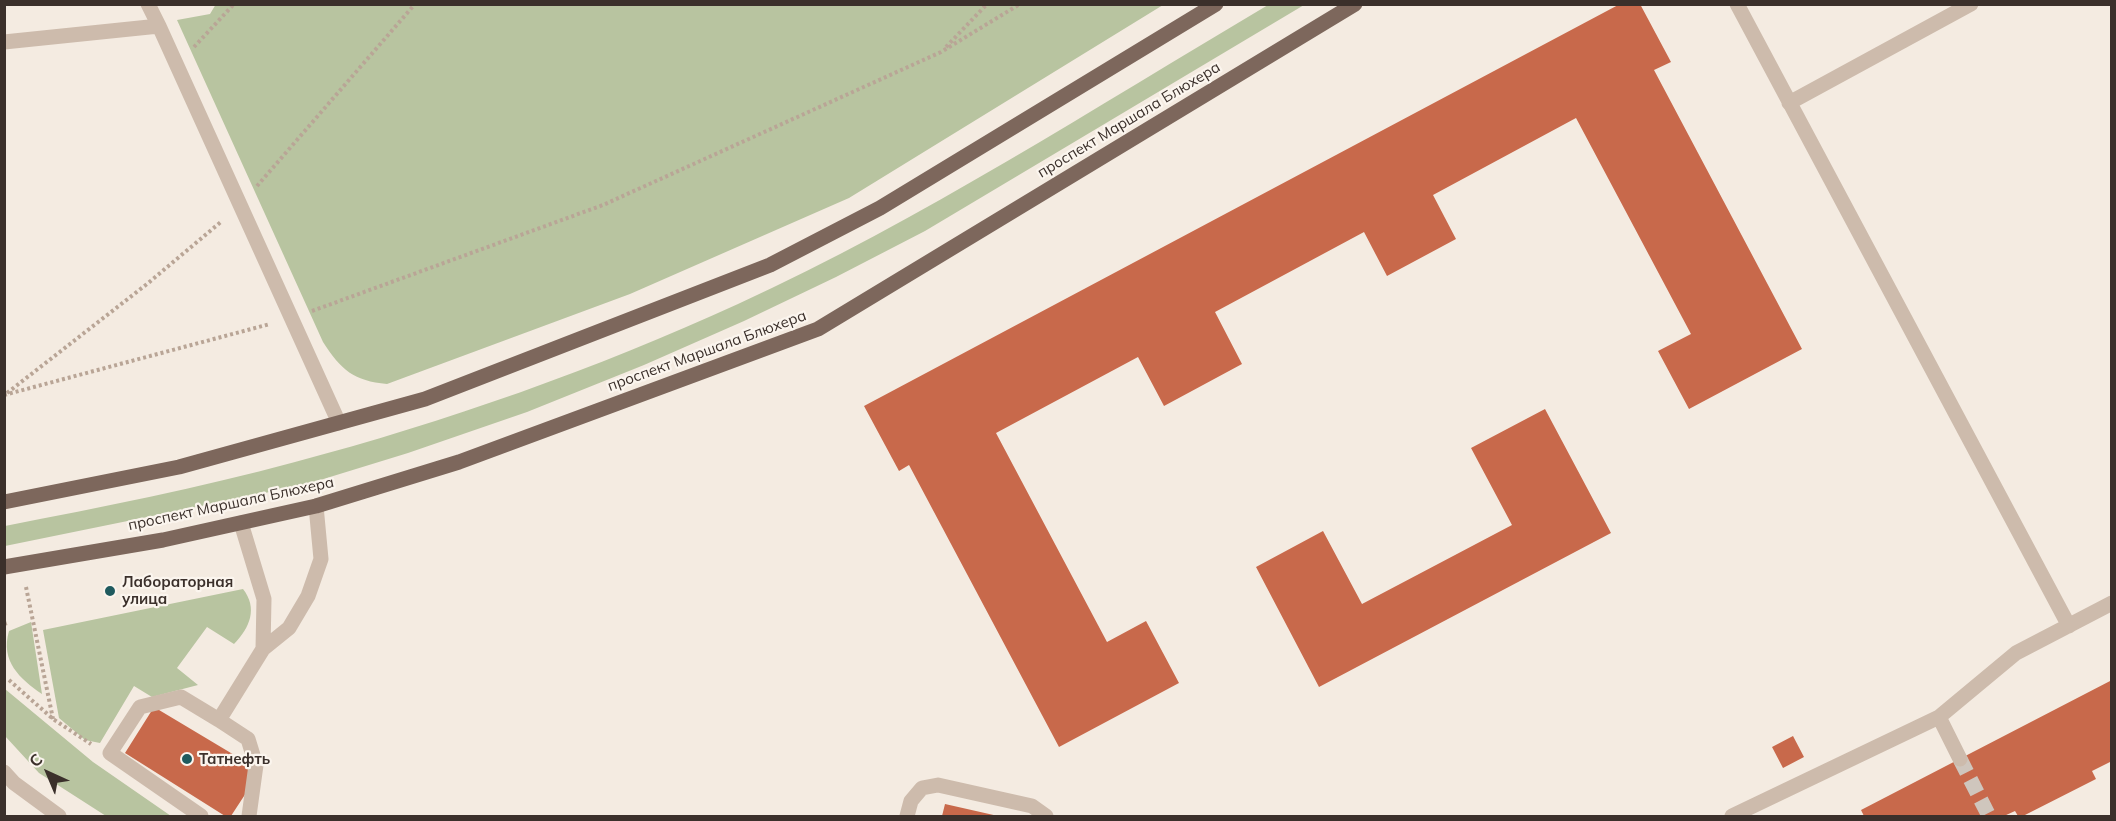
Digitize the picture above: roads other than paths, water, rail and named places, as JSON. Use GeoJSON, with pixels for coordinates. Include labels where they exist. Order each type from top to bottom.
{"type":"FeatureCollection","features":[{"type":"Feature","properties":{"kind":"main road"},"geometry":{"type":"LineString","coordinates":[[4,502],[179,467],[425,399],[770,265],[880,208],[1216,4]]}},
{"type":"Feature","properties":{"kind":"main road","name":"проспект Маршала Блюхера"},"geometry":{"type":"LineString","coordinates":[[4,567],[163,540],[316,506],[459,462],[818,329],[1355,4]]}},
{"type":"Feature","properties":{"kind":"street"},"geometry":{"type":"LineString","coordinates":[[148,4],[339,423]]}},
{"type":"Feature","properties":{"kind":"street"},"geometry":{"type":"LineString","coordinates":[[1737,4],[2069,626]]}},
{"type":"Feature","properties":{"kind":"street"},"geometry":{"type":"LineString","coordinates":[[1789,103],[1971,4]]}},
{"type":"Feature","properties":{"kind":"street"},"geometry":{"type":"LineString","coordinates":[[4,42],[159,26]]}},
{"type":"Feature","properties":{"kind":"street"},"geometry":{"type":"LineString","coordinates":[[219,720],[263,649],[289,628],[308,596],[321,559],[316,506]]}},
{"type":"Feature","properties":{"kind":"street"},"geometry":{"type":"LineString","coordinates":[[241,524],[264,599],[263,649]]}},
{"type":"Feature","properties":{"kind":"street"},"geometry":{"type":"LineString","coordinates":[[1732,816],[1939,717],[2016,653],[2112,603]]}},
{"type":"Feature","properties":{"kind":"street"},"geometry":{"type":"LineString","coordinates":[[201,816],[110,753],[140,707],[181,697],[248,739],[256,765],[249,816]]}},
{"type":"Feature","properties":{"kind":"street"},"geometry":{"type":"LineString","coordinates":[[1939,717],[1960,759]]}},
{"type":"Feature","properties":{"kind":"street"},"geometry":{"type":"LineString","coordinates":[[4,772],[14,783],[59,816]]}},
{"type":"Feature","properties":{"kind":"street"},"geometry":{"type":"LineString","coordinates":[[907,816],[911,801],[922,788],[938,785],[1032,806],[1046,816]]}},
{"type":"Feature","properties":{"kind":"tunnel"},"geometry":{"type":"LineString","coordinates":[[1960,759],[1989,816]]}},
{"type":"Feature","properties":{"kind":"place","name":"Лабораторная улица"},"geometry":{"type":"Point","coordinates":[110,591]}},
{"type":"Feature","properties":{"kind":"place","name":"Татнефть"},"geometry":{"type":"Point","coordinates":[187,759]}}]}
